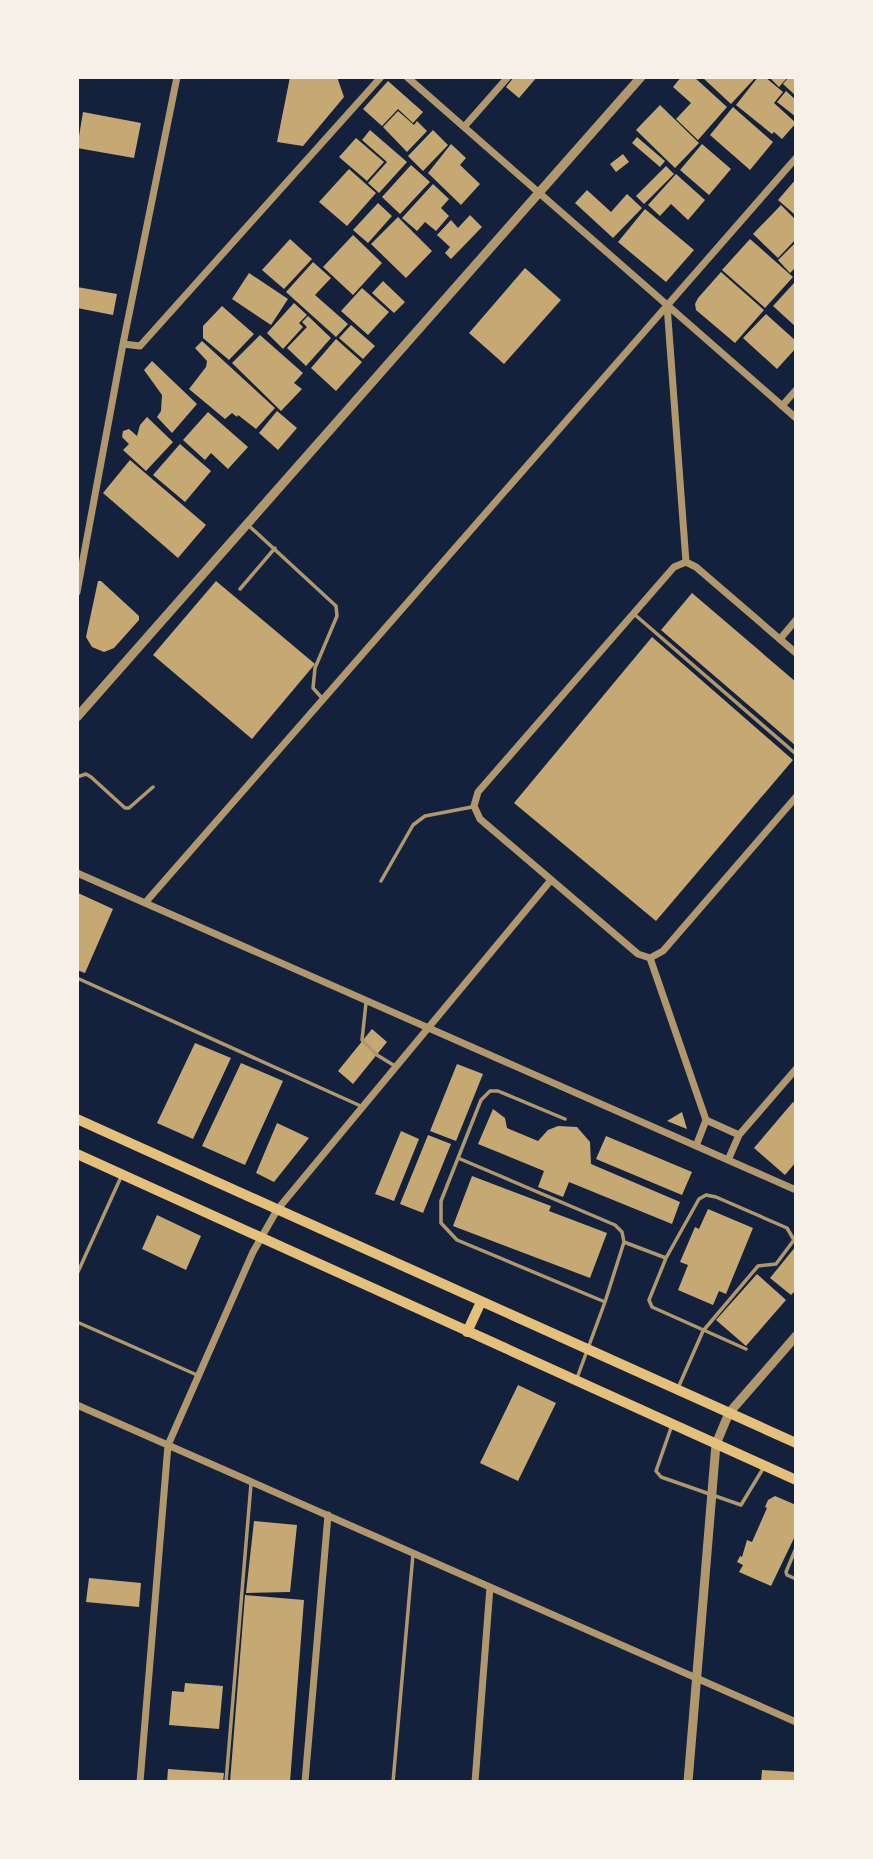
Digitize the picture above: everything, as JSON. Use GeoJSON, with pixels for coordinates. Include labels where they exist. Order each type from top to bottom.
{"type":"FeatureCollection","features":[{"type":"Feature","properties":{"kind":"main road"},"geometry":{"type":"LineString","coordinates":[[77,1119],[796,1443]]}},
{"type":"Feature","properties":{"kind":"main road"},"geometry":{"type":"LineString","coordinates":[[77,1154],[796,1480]]}},
{"type":"Feature","properties":{"kind":"main road"},"geometry":{"type":"LineString","coordinates":[[467,1332],[481,1302]]}},
{"type":"Feature","properties":{"kind":"street"},"geometry":{"type":"LineString","coordinates":[[77,592],[123,344],[177,77]]}},
{"type":"Feature","properties":{"kind":"street"},"geometry":{"type":"LineString","coordinates":[[123,344],[140,346],[382,77]]}},
{"type":"Feature","properties":{"kind":"street"},"geometry":{"type":"LineString","coordinates":[[407,77],[796,418]]}},
{"type":"Feature","properties":{"kind":"street"},"geometry":{"type":"LineString","coordinates":[[464,127],[508,77]]}},
{"type":"Feature","properties":{"kind":"street"},"geometry":{"type":"LineString","coordinates":[[77,717],[641,77]]}},
{"type":"Feature","properties":{"kind":"street"},"geometry":{"type":"LineString","coordinates":[[145,903],[796,158]]}},
{"type":"Feature","properties":{"kind":"street"},"geometry":{"type":"LineString","coordinates":[[667,305],[686,562]]}},
{"type":"Feature","properties":{"kind":"street"},"geometry":{"type":"LineString","coordinates":[[782,406],[796,390]]}},
{"type":"Feature","properties":{"kind":"street"},"geometry":{"type":"LineString","coordinates":[[796,653],[696,567],[686,562],[674,567],[478,792],[474,806],[480,818],[551,880],[638,954],[650,958],[663,951],[796,797]]}},
{"type":"Feature","properties":{"kind":"street"},"geometry":{"type":"LineString","coordinates":[[780,639],[796,620]]}},
{"type":"Feature","properties":{"kind":"street"},"geometry":{"type":"LineString","coordinates":[[77,873],[796,1190]]}},
{"type":"Feature","properties":{"kind":"street"},"geometry":{"type":"LineString","coordinates":[[140,1782],[168,1445],[197,1376],[260,1238],[277,1210],[551,880]]}},
{"type":"Feature","properties":{"kind":"street"},"geometry":{"type":"LineString","coordinates":[[650,958],[706,1120],[696,1146]]}},
{"type":"Feature","properties":{"kind":"street"},"geometry":{"type":"LineString","coordinates":[[728,1160],[739,1135],[796,1069]]}},
{"type":"Feature","properties":{"kind":"street"},"geometry":{"type":"LineString","coordinates":[[706,1120],[739,1135]]}},
{"type":"Feature","properties":{"kind":"street"},"geometry":{"type":"LineString","coordinates":[[688,1782],[716,1444],[729,1413],[796,1336]]}},
{"type":"Feature","properties":{"kind":"street"},"geometry":{"type":"LineString","coordinates":[[77,1405],[796,1722]]}},
{"type":"Feature","properties":{"kind":"street"},"geometry":{"type":"LineString","coordinates":[[304,1782],[328,1516]]}},
{"type":"Feature","properties":{"kind":"street"},"geometry":{"type":"LineString","coordinates":[[475,1782],[490,1587]]}},
{"type":"Feature","properties":{"kind":"lane"},"geometry":{"type":"LineString","coordinates":[[247,524],[336,606],[337,616],[315,668],[313,688],[322,698]]}},
{"type":"Feature","properties":{"kind":"lane"},"geometry":{"type":"LineString","coordinates":[[240,589],[275,548]]}},
{"type":"Feature","properties":{"kind":"lane"},"geometry":{"type":"LineString","coordinates":[[634,614],[796,754]]}},
{"type":"Feature","properties":{"kind":"lane"},"geometry":{"type":"LineString","coordinates":[[77,777],[86,774],[91,777],[125,808],[130,808],[153,787]]}},
{"type":"Feature","properties":{"kind":"lane"},"geometry":{"type":"LineString","coordinates":[[382,881],[420,818],[474,806]]}},
{"type":"Feature","properties":{"kind":"lane"},"geometry":{"type":"LineString","coordinates":[[77,978],[363,1107]]}},
{"type":"Feature","properties":{"kind":"lane"},"geometry":{"type":"LineString","coordinates":[[366,1000],[362,1040],[377,1055],[396,1066]]}},
{"type":"Feature","properties":{"kind":"lane"},"geometry":{"type":"LineString","coordinates":[[565,1119],[498,1091],[490,1091],[481,1100],[441,1201],[441,1223],[457,1240],[604,1302]]}},
{"type":"Feature","properties":{"kind":"lane"},"geometry":{"type":"LineString","coordinates":[[458,1158],[615,1225],[622,1233],[624,1242],[589,1350],[575,1381]]}},
{"type":"Feature","properties":{"kind":"lane"},"geometry":{"type":"LineString","coordinates":[[77,1274],[122,1175]]}},
{"type":"Feature","properties":{"kind":"lane"},"geometry":{"type":"LineString","coordinates":[[677,1390],[704,1331],[758,1266],[776,1264],[794,1240],[787,1228],[706,1195],[698,1199],[666,1258],[649,1300],[657,1310],[704,1331],[746,1349]]}},
{"type":"Feature","properties":{"kind":"lane"},"geometry":{"type":"LineString","coordinates":[[624,1242],[666,1258]]}},
{"type":"Feature","properties":{"kind":"lane"},"geometry":{"type":"LineString","coordinates":[[77,1322],[197,1376]]}},
{"type":"Feature","properties":{"kind":"lane"},"geometry":{"type":"LineString","coordinates":[[672,1424],[656,1471],[661,1477],[741,1505],[765,1465]]}},
{"type":"Feature","properties":{"kind":"lane"},"geometry":{"type":"LineString","coordinates":[[226,1782],[251,1482]]}},
{"type":"Feature","properties":{"kind":"lane"},"geometry":{"type":"LineString","coordinates":[[796,1548],[786,1572],[796,1579]]}},
{"type":"Feature","properties":{"kind":"lane"},"geometry":{"type":"LineString","coordinates":[[393,1782],[413,1553]]}},
{"type":"Feature","properties":{"kind":"building"},"geometry":{"type":"Polygon","coordinates":[[[290,77],[337,77],[344,97],[303,146],[277,142],[290,77]]]}},
{"type":"Feature","properties":{"kind":"building"},"geometry":{"type":"Polygon","coordinates":[[[514,77],[537,77],[519,98],[506,87],[514,77]]]}},
{"type":"Feature","properties":{"kind":"building"},"geometry":{"type":"Polygon","coordinates":[[[681,77],[694,77],[727,107],[698,140],[676,119],[691,103],[673,87],[681,77]]]}},
{"type":"Feature","properties":{"kind":"building"},"geometry":{"type":"Polygon","coordinates":[[[702,77],[756,77],[731,104],[702,77]]]}},
{"type":"Feature","properties":{"kind":"building"},"geometry":{"type":"Polygon","coordinates":[[[758,77],[765,77],[783,92],[774,103],[796,123],[782,139],[736,105],[758,77]]]}},
{"type":"Feature","properties":{"kind":"building"},"geometry":{"type":"Polygon","coordinates":[[[769,77],[788,77],[779,87],[769,77]]]}},
{"type":"Feature","properties":{"kind":"building"},"geometry":{"type":"Polygon","coordinates":[[[789,77],[796,77],[796,96],[783,84],[789,77]]]}},
{"type":"Feature","properties":{"kind":"building"},"geometry":{"type":"Polygon","coordinates":[[[388,81],[423,112],[413,123],[398,109],[382,126],[363,109],[388,81]]]}},
{"type":"Feature","properties":{"kind":"building"},"geometry":{"type":"Polygon","coordinates":[[[786,91],[796,100],[796,117],[777,102],[786,91]]]}},
{"type":"Feature","properties":{"kind":"building"},"geometry":{"type":"Polygon","coordinates":[[[660,105],[699,143],[675,168],[636,130],[660,105]]]}},
{"type":"Feature","properties":{"kind":"building"},"geometry":{"type":"Polygon","coordinates":[[[733,107],[773,142],[750,170],[710,135],[733,107]]]}},
{"type":"Feature","properties":{"kind":"building"},"geometry":{"type":"Polygon","coordinates":[[[398,111],[414,125],[417,121],[427,131],[407,152],[383,127],[398,111]]]}},
{"type":"Feature","properties":{"kind":"building"},"geometry":{"type":"Polygon","coordinates":[[[83,112],[141,123],[134,158],[77,148],[83,112]]]}},
{"type":"Feature","properties":{"kind":"building"},"geometry":{"type":"Polygon","coordinates":[[[370,130],[407,162],[379,193],[368,183],[387,162],[362,140],[370,130]]]}},
{"type":"Feature","properties":{"kind":"building"},"geometry":{"type":"Polygon","coordinates":[[[433,130],[448,145],[423,171],[408,156],[433,130]]]}},
{"type":"Feature","properties":{"kind":"building"},"geometry":{"type":"Polygon","coordinates":[[[637,137],[665,161],[660,167],[632,143],[637,137]]]}},
{"type":"Feature","properties":{"kind":"building"},"geometry":{"type":"Polygon","coordinates":[[[356,138],[384,162],[367,181],[339,157],[356,138]]]}},
{"type":"Feature","properties":{"kind":"building"},"geometry":{"type":"Polygon","coordinates":[[[451,144],[466,158],[460,165],[480,184],[461,205],[428,173],[451,144]]]}},
{"type":"Feature","properties":{"kind":"building"},"geometry":{"type":"Polygon","coordinates":[[[702,144],[731,169],[709,195],[680,170],[702,144]]]}},
{"type":"Feature","properties":{"kind":"building"},"geometry":{"type":"Polygon","coordinates":[[[623,154],[629,162],[616,172],[610,164],[623,154]]]}},
{"type":"Feature","properties":{"kind":"building"},"geometry":{"type":"Polygon","coordinates":[[[411,165],[430,182],[400,214],[382,197],[411,165]]]}},
{"type":"Feature","properties":{"kind":"building"},"geometry":{"type":"Polygon","coordinates":[[[666,166],[674,174],[644,204],[636,196],[666,166]]]}},
{"type":"Feature","properties":{"kind":"building"},"geometry":{"type":"Polygon","coordinates":[[[349,169],[376,193],[347,226],[319,202],[349,169]]]}},
{"type":"Feature","properties":{"kind":"building"},"geometry":{"type":"Polygon","coordinates":[[[676,174],[705,200],[688,220],[671,204],[660,216],[648,205],[676,174]]]}},
{"type":"Feature","properties":{"kind":"building"},"geometry":{"type":"Polygon","coordinates":[[[796,179],[796,212],[794,214],[778,200],[796,179]]]}},
{"type":"Feature","properties":{"kind":"building"},"geometry":{"type":"Polygon","coordinates":[[[433,184],[449,199],[441,208],[449,216],[436,231],[425,222],[417,231],[402,218],[433,184]]]}},
{"type":"Feature","properties":{"kind":"building"},"geometry":{"type":"Polygon","coordinates":[[[587,190],[611,212],[627,194],[642,208],[613,238],[575,203],[587,190]]]}},
{"type":"Feature","properties":{"kind":"building"},"geometry":{"type":"Polygon","coordinates":[[[378,203],[392,216],[368,243],[353,230],[378,203]]]}},
{"type":"Feature","properties":{"kind":"building"},"geometry":{"type":"Polygon","coordinates":[[[781,205],[796,220],[796,239],[778,258],[753,234],[781,205]]]}},
{"type":"Feature","properties":{"kind":"building"},"geometry":{"type":"Polygon","coordinates":[[[645,209],[694,250],[666,282],[618,242],[645,209]]]}},
{"type":"Feature","properties":{"kind":"building"},"geometry":{"type":"Polygon","coordinates":[[[470,215],[482,227],[451,259],[445,253],[450,247],[437,235],[451,220],[458,228],[470,215]]]}},
{"type":"Feature","properties":{"kind":"building"},"geometry":{"type":"Polygon","coordinates":[[[398,217],[432,251],[406,278],[371,244],[398,217]]]}},
{"type":"Feature","properties":{"kind":"building"},"geometry":{"type":"Polygon","coordinates":[[[353,235],[382,263],[353,295],[323,267],[353,235]]]}},
{"type":"Feature","properties":{"kind":"building"},"geometry":{"type":"Polygon","coordinates":[[[290,239],[312,259],[284,289],[262,270],[290,239]]]}},
{"type":"Feature","properties":{"kind":"building"},"geometry":{"type":"Polygon","coordinates":[[[750,239],[793,277],[765,308],[722,270],[750,239]]]}},
{"type":"Feature","properties":{"kind":"building"},"geometry":{"type":"Polygon","coordinates":[[[796,242],[796,267],[790,273],[778,260],[796,242]]]}},
{"type":"Feature","properties":{"kind":"building"},"geometry":{"type":"Polygon","coordinates":[[[313,262],[331,278],[315,295],[348,324],[336,337],[286,292],[313,262]]]}},
{"type":"Feature","properties":{"kind":"building"},"geometry":{"type":"Polygon","coordinates":[[[525,268],[561,300],[504,364],[469,333],[525,268]]]}},
{"type":"Feature","properties":{"kind":"building"},"geometry":{"type":"Polygon","coordinates":[[[721,272],[764,310],[735,343],[696,310],[698,298],[721,272]]]}},
{"type":"Feature","properties":{"kind":"building"},"geometry":{"type":"Polygon","coordinates":[[[249,273],[288,299],[271,325],[232,299],[249,273]]]}},
{"type":"Feature","properties":{"kind":"building"},"geometry":{"type":"Polygon","coordinates":[[[383,281],[405,302],[394,313],[372,293],[383,281]]]}},
{"type":"Feature","properties":{"kind":"building"},"geometry":{"type":"Polygon","coordinates":[[[794,283],[796,284],[796,327],[773,306],[794,283]]]}},
{"type":"Feature","properties":{"kind":"building"},"geometry":{"type":"Polygon","coordinates":[[[77,287],[117,294],[113,315],[77,308],[77,287]]]}},
{"type":"Feature","properties":{"kind":"building"},"geometry":{"type":"Polygon","coordinates":[[[362,288],[389,312],[368,335],[341,311],[362,288]]]}},
{"type":"Feature","properties":{"kind":"building"},"geometry":{"type":"Polygon","coordinates":[[[294,303],[307,315],[299,323],[303,327],[283,349],[267,333],[294,303]]]}},
{"type":"Feature","properties":{"kind":"building"},"geometry":{"type":"Polygon","coordinates":[[[222,306],[254,334],[229,360],[203,338],[203,326],[222,306]]]}},
{"type":"Feature","properties":{"kind":"building"},"geometry":{"type":"Polygon","coordinates":[[[766,314],[796,341],[796,348],[777,369],[743,338],[766,314]]]}},
{"type":"Feature","properties":{"kind":"building"},"geometry":{"type":"Polygon","coordinates":[[[308,316],[331,338],[306,366],[287,348],[307,327],[302,322],[308,316]]]}},
{"type":"Feature","properties":{"kind":"building"},"geometry":{"type":"Polygon","coordinates":[[[351,325],[375,346],[363,359],[339,338],[351,325]]]}},
{"type":"Feature","properties":{"kind":"building"},"geometry":{"type":"Polygon","coordinates":[[[260,335],[303,373],[294,383],[302,389],[281,411],[232,363],[260,335]]]}},
{"type":"Feature","properties":{"kind":"building"},"geometry":{"type":"Polygon","coordinates":[[[336,339],[362,362],[336,391],[311,368],[336,339]]]}},
{"type":"Feature","properties":{"kind":"building"},"geometry":{"type":"Polygon","coordinates":[[[202,341],[275,408],[256,429],[232,413],[225,419],[189,389],[206,367],[207,361],[195,348],[202,341]]]}},
{"type":"Feature","properties":{"kind":"building"},"geometry":{"type":"Polygon","coordinates":[[[152,361],[197,404],[172,433],[157,417],[161,411],[162,395],[144,370],[152,361]]]}},
{"type":"Feature","properties":{"kind":"building"},"geometry":{"type":"Polygon","coordinates":[[[277,411],[297,428],[278,450],[259,433],[277,411]]]}},
{"type":"Feature","properties":{"kind":"building"},"geometry":{"type":"Polygon","coordinates":[[[208,412],[248,447],[228,469],[211,453],[205,460],[183,440],[208,412]]]}},
{"type":"Feature","properties":{"kind":"building"},"geometry":{"type":"Polygon","coordinates":[[[147,417],[173,442],[146,471],[123,450],[129,444],[122,437],[123,431],[129,429],[137,436],[140,425],[147,417]]]}},
{"type":"Feature","properties":{"kind":"building"},"geometry":{"type":"Polygon","coordinates":[[[180,444],[211,471],[185,502],[153,475],[180,444]]]}},
{"type":"Feature","properties":{"kind":"building"},"geometry":{"type":"Polygon","coordinates":[[[130,460],[206,525],[178,558],[103,493],[130,460]]]}},
{"type":"Feature","properties":{"kind":"building"},"geometry":{"type":"Polygon","coordinates":[[[98,581],[139,616],[139,620],[114,648],[104,652],[92,647],[86,637],[98,581]]]}},
{"type":"Feature","properties":{"kind":"building"},"geometry":{"type":"Polygon","coordinates":[[[216,581],[315,664],[252,739],[153,655],[216,581]]]}},
{"type":"Feature","properties":{"kind":"building"},"geometry":{"type":"Polygon","coordinates":[[[692,593],[796,682],[796,746],[661,630],[692,593]]]}},
{"type":"Feature","properties":{"kind":"building"},"geometry":{"type":"Polygon","coordinates":[[[652,637],[793,760],[656,921],[514,803],[652,637]]]}},
{"type":"Feature","properties":{"kind":"building"},"geometry":{"type":"Polygon","coordinates":[[[78,893],[113,909],[85,973],[77,970],[78,893]]]}},
{"type":"Feature","properties":{"kind":"building"},"geometry":{"type":"Polygon","coordinates":[[[372,1029],[387,1042],[353,1084],[338,1071],[372,1029]]]}},
{"type":"Feature","properties":{"kind":"building"},"geometry":{"type":"Polygon","coordinates":[[[195,1043],[231,1058],[193,1139],[157,1123],[195,1043]]]}},
{"type":"Feature","properties":{"kind":"building"},"geometry":{"type":"Polygon","coordinates":[[[241,1063],[283,1081],[245,1165],[202,1146],[241,1063]]]}},
{"type":"Feature","properties":{"kind":"building"},"geometry":{"type":"Polygon","coordinates":[[[457,1064],[483,1074],[456,1141],[430,1131],[457,1064]]]}},
{"type":"Feature","properties":{"kind":"building"},"geometry":{"type":"Polygon","coordinates":[[[793,1102],[796,1105],[796,1162],[785,1175],[754,1148],[793,1102]]]}},
{"type":"Feature","properties":{"kind":"building"},"geometry":{"type":"Polygon","coordinates":[[[493,1109],[505,1118],[507,1128],[538,1141],[548,1130],[558,1126],[577,1127],[590,1142],[591,1164],[680,1202],[672,1224],[569,1182],[563,1197],[538,1187],[544,1171],[478,1144],[493,1109]]]}},
{"type":"Feature","properties":{"kind":"building"},"geometry":{"type":"Polygon","coordinates":[[[682,1112],[687,1129],[667,1121],[682,1112]]]}},
{"type":"Feature","properties":{"kind":"building"},"geometry":{"type":"Polygon","coordinates":[[[277,1123],[309,1138],[274,1182],[256,1173],[277,1123]]]}},
{"type":"Feature","properties":{"kind":"building"},"geometry":{"type":"Polygon","coordinates":[[[401,1131],[419,1139],[394,1201],[375,1194],[401,1131]]]}},
{"type":"Feature","properties":{"kind":"building"},"geometry":{"type":"Polygon","coordinates":[[[428,1135],[451,1144],[423,1213],[400,1204],[428,1135]]]}},
{"type":"Feature","properties":{"kind":"building"},"geometry":{"type":"Polygon","coordinates":[[[606,1136],[692,1172],[682,1195],[596,1159],[606,1136]]]}},
{"type":"Feature","properties":{"kind":"building"},"geometry":{"type":"Polygon","coordinates":[[[472,1176],[551,1206],[549,1211],[607,1233],[590,1278],[453,1226],[472,1176]]]}},
{"type":"Feature","properties":{"kind":"building"},"geometry":{"type":"Polygon","coordinates":[[[708,1209],[753,1228],[726,1294],[719,1291],[713,1305],[678,1290],[688,1265],[680,1262],[695,1227],[699,1229],[708,1209]]]}},
{"type":"Feature","properties":{"kind":"building"},"geometry":{"type":"Polygon","coordinates":[[[157,1215],[201,1236],[186,1270],[142,1249],[157,1215]]]}},
{"type":"Feature","properties":{"kind":"building"},"geometry":{"type":"Polygon","coordinates":[[[796,1246],[796,1290],[791,1295],[770,1278],[796,1246]]]}},
{"type":"Feature","properties":{"kind":"building"},"geometry":{"type":"Polygon","coordinates":[[[757,1274],[786,1300],[746,1346],[716,1320],[757,1274]]]}},
{"type":"Feature","properties":{"kind":"building"},"geometry":{"type":"Polygon","coordinates":[[[518,1385],[556,1403],[518,1481],[480,1463],[518,1385]]]}},
{"type":"Feature","properties":{"kind":"building"},"geometry":{"type":"Polygon","coordinates":[[[775,1496],[796,1505],[796,1534],[771,1586],[739,1572],[743,1565],[737,1562],[740,1556],[742,1557],[747,1540],[752,1542],[768,1500],[775,1496]]]}},
{"type":"Feature","properties":{"kind":"building"},"geometry":{"type":"Polygon","coordinates":[[[254,1521],[297,1525],[290,1592],[246,1593],[254,1521]]]}},
{"type":"Feature","properties":{"kind":"building"},"geometry":{"type":"Polygon","coordinates":[[[89,1578],[141,1583],[139,1607],[86,1602],[89,1578]]]}},
{"type":"Feature","properties":{"kind":"building"},"geometry":{"type":"Polygon","coordinates":[[[245,1595],[304,1600],[290,1782],[230,1782],[245,1595]]]}},
{"type":"Feature","properties":{"kind":"building"},"geometry":{"type":"Polygon","coordinates":[[[185,1683],[223,1686],[219,1729],[169,1725],[172,1691],[184,1692],[185,1683]]]}},
{"type":"Feature","properties":{"kind":"building"},"geometry":{"type":"Polygon","coordinates":[[[168,1769],[224,1773],[223,1782],[167,1782],[168,1769]]]}},
{"type":"Feature","properties":{"kind":"building"},"geometry":{"type":"Polygon","coordinates":[[[762,1770],[796,1772],[796,1782],[761,1782],[762,1770]]]}}]}
